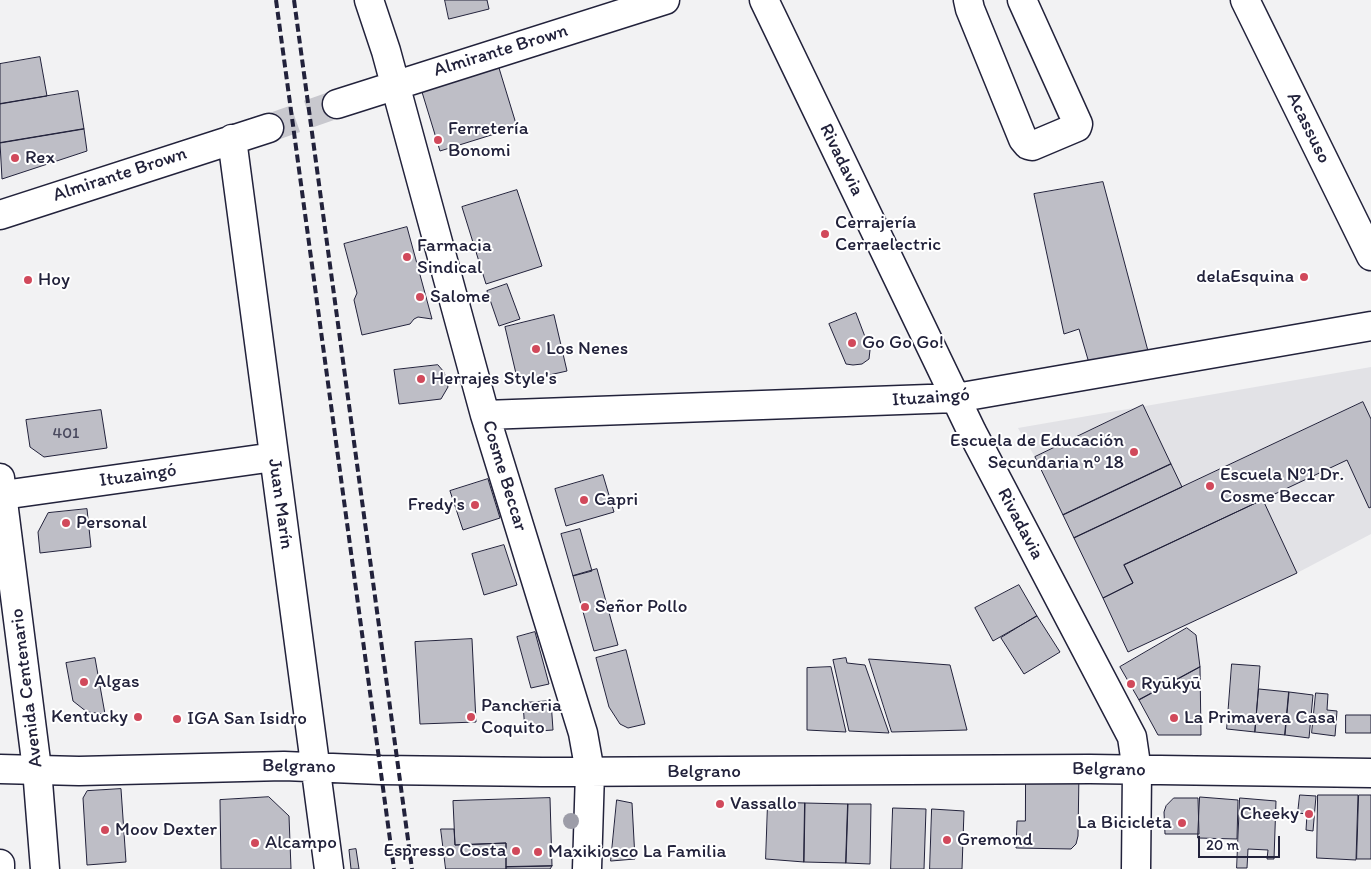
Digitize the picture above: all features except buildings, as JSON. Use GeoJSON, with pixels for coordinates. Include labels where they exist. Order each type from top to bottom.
{"type":"FeatureCollection","features":[{"type":"Feature","properties":{"kind":"street","name":"Cosme Beccar"},"geometry":{"type":"LineString","coordinates":[[369,0],[386,51],[485,415],[583,733],[590,772],[587,869]]}},
{"type":"Feature","properties":{"kind":"street","name":"Almirante Brown"},"geometry":{"type":"LineString","coordinates":[[337,104],[665,0]]}},
{"type":"Feature","properties":{"kind":"street","name":"Rivadavia"},"geometry":{"type":"LineString","coordinates":[[764,0],[976,440],[1132,737],[1137,771],[1136,869]]}},
{"type":"Feature","properties":{"kind":"street"},"geometry":{"type":"LineString","coordinates":[[968,0],[1023,139],[1028,145],[1032,146],[1077,127],[1078,124],[1022,0]]}},
{"type":"Feature","properties":{"kind":"street","name":"Acassuso"},"geometry":{"type":"LineString","coordinates":[[1245,0],[1371,256]]}},
{"type":"Feature","properties":{"kind":"street","name":"Almirante Brown"},"geometry":{"type":"LineString","coordinates":[[0,215],[269,128]]}},
{"type":"Feature","properties":{"kind":"street","name":"Juan Marín"},"geometry":{"type":"LineString","coordinates":[[232,139],[329,869]]}},
{"type":"Feature","properties":{"kind":"street","name":"Ituzaingó"},"geometry":{"type":"LineString","coordinates":[[485,415],[956,398],[1371,326]]}},
{"type":"Feature","properties":{"kind":"street","name":"Ituzaingó"},"geometry":{"type":"LineString","coordinates":[[1,486],[274,457]]}},
{"type":"Feature","properties":{"kind":"street","name":"Avenida Centenario"},"geometry":{"type":"LineString","coordinates":[[1,486],[37,769],[45,869]]}},
{"type":"Feature","properties":{"kind":"street","name":"Belgrano"},"geometry":{"type":"LineString","coordinates":[[0,769],[79,771],[314,766],[418,771],[590,772],[1080,769],[1371,773]]}},
{"type":"Feature","properties":{"kind":"street"},"geometry":{"type":"LineString","coordinates":[[0,864],[0,869]]}},
{"type":"Feature","properties":{"kind":"shaded area","name":"Escuela Nº1 Dr. Cosme Beccar"},"geometry":{"type":"Polygon","coordinates":[[[1371,367],[1371,534],[1297,573],[1128,652],[1035,457],[1018,428],[1371,367]]]}},
{"type":"Feature","properties":{"kind":"tunnel"},"geometry":{"type":"LineString","coordinates":[[269,128],[337,104]]}},
{"type":"Feature","properties":{"kind":"railway"},"geometry":{"type":"LineString","coordinates":[[276,0],[394,869]]}},
{"type":"Feature","properties":{"kind":"railway"},"geometry":{"type":"LineString","coordinates":[[294,0],[412,869]]}},
{"type":"Feature","properties":{"kind":"place","name":"Ferretería Bonomi"},"geometry":{"type":"Point","coordinates":[438,140]}},
{"type":"Feature","properties":{"kind":"place","name":"Rex"},"geometry":{"type":"Point","coordinates":[15,158]}},
{"type":"Feature","properties":{"kind":"place","name":"Cerrajería Cerraelectric"},"geometry":{"type":"Point","coordinates":[825,234]}},
{"type":"Feature","properties":{"kind":"place","name":"Farmacia Sindical"},"geometry":{"type":"Point","coordinates":[407,257]}},
{"type":"Feature","properties":{"kind":"place","name":"delaEsquina"},"geometry":{"type":"Point","coordinates":[1304,277]}},
{"type":"Feature","properties":{"kind":"place","name":"Hoy"},"geometry":{"type":"Point","coordinates":[28,280]}},
{"type":"Feature","properties":{"kind":"place","name":"Salome"},"geometry":{"type":"Point","coordinates":[420,297]}},
{"type":"Feature","properties":{"kind":"place","name":"Go Go Go!"},"geometry":{"type":"Point","coordinates":[852,343]}},
{"type":"Feature","properties":{"kind":"place","name":"Los Nenes"},"geometry":{"type":"Point","coordinates":[536,349]}},
{"type":"Feature","properties":{"kind":"place","name":"Herrajes Style's"},"geometry":{"type":"Point","coordinates":[421,379]}},
{"type":"Feature","properties":{"kind":"place","name":"Escuela de Educación Secundaria nº 18"},"geometry":{"type":"Point","coordinates":[1134,452]}},
{"type":"Feature","properties":{"kind":"place","name":"Escuela Nº1 Dr. Cosme Beccar"},"geometry":{"type":"Point","coordinates":[1210,486]}},
{"type":"Feature","properties":{"kind":"place","name":"Capri"},"geometry":{"type":"Point","coordinates":[584,500]}},
{"type":"Feature","properties":{"kind":"place","name":"Fredy's"},"geometry":{"type":"Point","coordinates":[475,505]}},
{"type":"Feature","properties":{"kind":"place","name":"Personal"},"geometry":{"type":"Point","coordinates":[66,523]}},
{"type":"Feature","properties":{"kind":"place","name":"Señor Pollo"},"geometry":{"type":"Point","coordinates":[585,607]}},
{"type":"Feature","properties":{"kind":"place","name":"Algas"},"geometry":{"type":"Point","coordinates":[84,682]}},
{"type":"Feature","properties":{"kind":"place","name":"Ryūkyū"},"geometry":{"type":"Point","coordinates":[1131,684]}},
{"type":"Feature","properties":{"kind":"place","name":"Kentucky"},"geometry":{"type":"Point","coordinates":[138,717]}},
{"type":"Feature","properties":{"kind":"place","name":"Pancheria Coquito"},"geometry":{"type":"Point","coordinates":[471,717]}},
{"type":"Feature","properties":{"kind":"place","name":"La Primavera Casa"},"geometry":{"type":"Point","coordinates":[1174,718]}},
{"type":"Feature","properties":{"kind":"place","name":"IGA San Isidro"},"geometry":{"type":"Point","coordinates":[177,719]}},
{"type":"Feature","properties":{"kind":"place","name":"Vassallo"},"geometry":{"type":"Point","coordinates":[720,804]}},
{"type":"Feature","properties":{"kind":"place","name":"Cheeky"},"geometry":{"type":"Point","coordinates":[1309,814]}},
{"type":"Feature","properties":{"kind":"place","name":"La Bicicleta"},"geometry":{"type":"Point","coordinates":[1182,823]}},
{"type":"Feature","properties":{"kind":"place","name":"Moov Dexter"},"geometry":{"type":"Point","coordinates":[105,830]}},
{"type":"Feature","properties":{"kind":"place","name":"Gremond"},"geometry":{"type":"Point","coordinates":[947,840]}},
{"type":"Feature","properties":{"kind":"place","name":"Alcampo"},"geometry":{"type":"Point","coordinates":[255,843]}},
{"type":"Feature","properties":{"kind":"place","name":"Espresso Costa"},"geometry":{"type":"Point","coordinates":[516,851]}},
{"type":"Feature","properties":{"kind":"place","name":"Maxikiosco La Familia"},"geometry":{"type":"Point","coordinates":[538,852]}}]}
